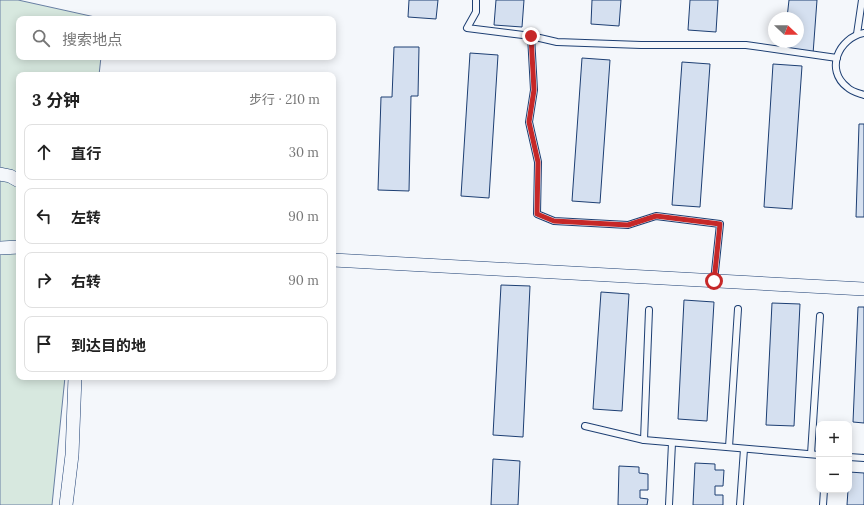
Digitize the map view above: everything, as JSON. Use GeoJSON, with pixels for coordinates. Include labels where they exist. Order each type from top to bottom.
{"type":"FeatureCollection","features":[{"type":"Feature","properties":{"kind":"street"},"geometry":{"type":"LineString","coordinates":[[0,174],[10,176],[16,179]]}},
{"type":"Feature","properties":{"kind":"street"},"geometry":{"type":"LineString","coordinates":[[0,248],[16,247]]}},
{"type":"Feature","properties":{"kind":"street"},"geometry":{"type":"LineString","coordinates":[[336,260],[864,289]]}},
{"type":"Feature","properties":{"kind":"street"},"geometry":{"type":"LineString","coordinates":[[66,505],[72,455],[75,380]]}},
{"type":"Feature","properties":{"kind":"lane"},"geometry":{"type":"LineString","coordinates":[[476,0],[476,12],[467,28],[531,36],[557,42],[641,45],[746,45],[837,58]]}},
{"type":"Feature","properties":{"kind":"lane"},"geometry":{"type":"LineString","coordinates":[[857,34],[862,0]]}},
{"type":"Feature","properties":{"kind":"lane"},"geometry":{"type":"LineString","coordinates":[[864,33],[857,34],[847,40],[840,48],[836,69],[846,87],[864,95]]}},
{"type":"Feature","properties":{"kind":"lane"},"geometry":{"type":"LineString","coordinates":[[531,36],[534,90],[529,122],[538,162],[537,214],[554,221],[628,225],[656,216],[720,224],[714,281]]}},
{"type":"Feature","properties":{"kind":"lane"},"geometry":{"type":"LineString","coordinates":[[729,448],[738,309]]}},
{"type":"Feature","properties":{"kind":"lane"},"geometry":{"type":"LineString","coordinates":[[644,440],[650,310]]}},
{"type":"Feature","properties":{"kind":"lane"},"geometry":{"type":"LineString","coordinates":[[811,454],[820,316]]}},
{"type":"Feature","properties":{"kind":"lane"},"geometry":{"type":"LineString","coordinates":[[585,426],[644,440],[816,454]]}},
{"type":"Feature","properties":{"kind":"lane"},"geometry":{"type":"LineString","coordinates":[[669,505],[672,443]]}},
{"type":"Feature","properties":{"kind":"lane"},"geometry":{"type":"LineString","coordinates":[[740,505],[744,449]]}},
{"type":"Feature","properties":{"kind":"lane"},"geometry":{"type":"LineString","coordinates":[[852,457],[864,458]]}},
{"type":"Feature","properties":{"kind":"lane"},"geometry":{"type":"LineString","coordinates":[[823,505],[824,493]]}},
{"type":"Feature","properties":{"kind":"shaded area"},"geometry":{"type":"Polygon","coordinates":[[[0,0],[18,0],[90,16],[16,16],[16,60],[101,60],[99,72],[16,72],[16,380],[65,380],[52,505],[0,505],[0,0]]]}},
{"type":"Feature","properties":{"kind":"building"},"geometry":{"type":"Polygon","coordinates":[[[409,0],[438,0],[436,19],[408,17],[409,0]]]}},
{"type":"Feature","properties":{"kind":"building"},"geometry":{"type":"Polygon","coordinates":[[[496,0],[524,0],[522,27],[494,25],[496,0]]]}},
{"type":"Feature","properties":{"kind":"building"},"geometry":{"type":"Polygon","coordinates":[[[592,0],[621,0],[619,26],[591,24],[592,0]]]}},
{"type":"Feature","properties":{"kind":"building"},"geometry":{"type":"Polygon","coordinates":[[[690,0],[718,0],[716,32],[688,30],[690,0]]]}},
{"type":"Feature","properties":{"kind":"building"},"geometry":{"type":"Polygon","coordinates":[[[789,0],[817,0],[813,54],[785,52],[785,48],[804,48],[804,12],[788,12],[789,0]]]}},
{"type":"Feature","properties":{"kind":"building"},"geometry":{"type":"Polygon","coordinates":[[[394,47],[419,47],[418,96],[411,96],[409,191],[378,190],[381,97],[392,97],[394,47]]]}},
{"type":"Feature","properties":{"kind":"building"},"geometry":{"type":"Polygon","coordinates":[[[470,53],[498,55],[489,198],[461,196],[470,53]]]}},
{"type":"Feature","properties":{"kind":"building"},"geometry":{"type":"Polygon","coordinates":[[[582,58],[610,60],[600,203],[572,201],[582,58]]]}},
{"type":"Feature","properties":{"kind":"building"},"geometry":{"type":"Polygon","coordinates":[[[682,62],[710,64],[700,207],[672,205],[682,62]]]}},
{"type":"Feature","properties":{"kind":"building"},"geometry":{"type":"Polygon","coordinates":[[[773,64],[802,66],[792,209],[764,207],[773,64]]]}},
{"type":"Feature","properties":{"kind":"building"},"geometry":{"type":"Polygon","coordinates":[[[859,124],[864,124],[864,217],[856,217],[859,124]]]}},
{"type":"Feature","properties":{"kind":"building"},"geometry":{"type":"Polygon","coordinates":[[[501,285],[530,286],[523,437],[493,435],[501,285]]]}},
{"type":"Feature","properties":{"kind":"building"},"geometry":{"type":"Polygon","coordinates":[[[601,292],[629,294],[622,411],[593,409],[601,292]]]}},
{"type":"Feature","properties":{"kind":"building"},"geometry":{"type":"Polygon","coordinates":[[[684,300],[714,302],[707,421],[678,419],[684,300]]]}},
{"type":"Feature","properties":{"kind":"building"},"geometry":{"type":"Polygon","coordinates":[[[772,303],[800,304],[794,426],[766,425],[772,303]]]}},
{"type":"Feature","properties":{"kind":"building"},"geometry":{"type":"Polygon","coordinates":[[[858,307],[864,307],[864,423],[853,422],[858,307]]]}},
{"type":"Feature","properties":{"kind":"building"},"geometry":{"type":"Polygon","coordinates":[[[493,459],[520,461],[518,505],[491,505],[493,459]]]}},
{"type":"Feature","properties":{"kind":"building"},"geometry":{"type":"Polygon","coordinates":[[[695,463],[715,464],[715,470],[724,470],[723,486],[715,486],[715,495],[723,495],[723,505],[693,505],[695,463]]]}},
{"type":"Feature","properties":{"kind":"building"},"geometry":{"type":"Polygon","coordinates":[[[619,466],[639,467],[639,473],[648,474],[648,490],[640,490],[640,498],[648,499],[647,505],[618,505],[619,466]]]}},
{"type":"Feature","properties":{"kind":"building"},"geometry":{"type":"Polygon","coordinates":[[[852,472],[864,473],[864,505],[847,505],[848,493],[852,493],[852,472]]]}},
{"type":"Feature","properties":{"kind":"route"},"geometry":{"type":"LineString","coordinates":[[531,36],[534,90],[529,122],[538,162],[537,214],[554,221],[628,225],[656,216],[720,224],[714,281]]}}]}
